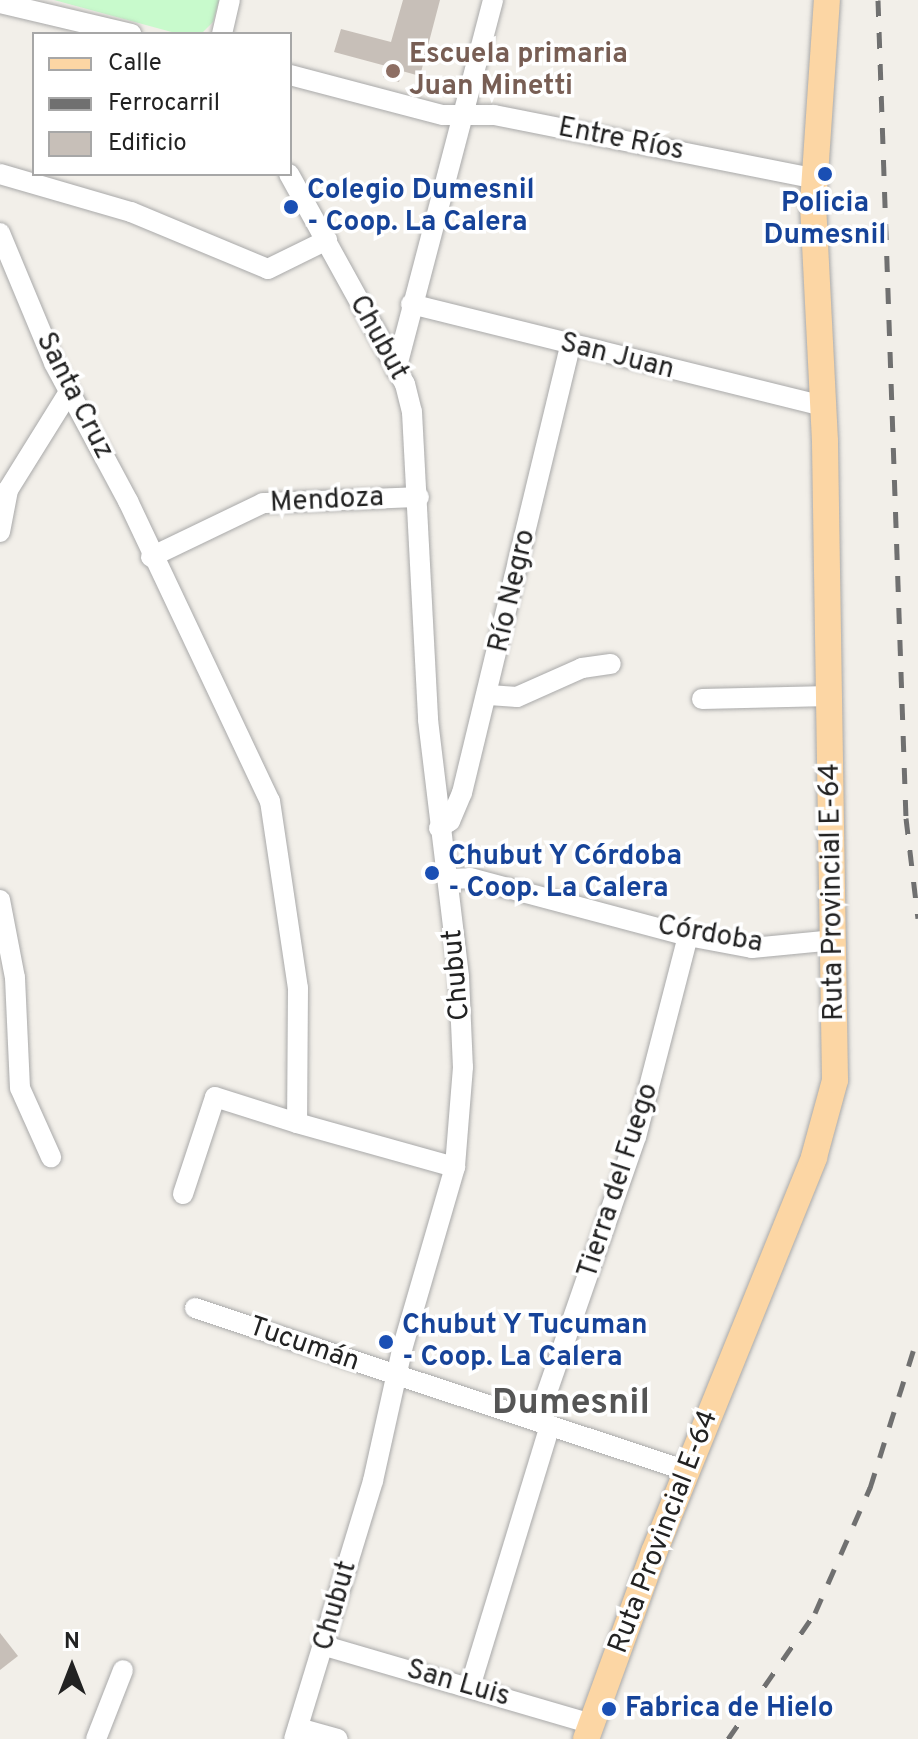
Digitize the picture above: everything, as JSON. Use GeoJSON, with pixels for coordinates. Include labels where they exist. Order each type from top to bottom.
{"type":"FeatureCollection","features":[{"type":"Feature","properties":{"kind":"main road","name":"Ruta Provincial E-64"},"geometry":{"type":"LineString","coordinates":[[589,1731],[687,1471],[826,1121],[837,1061],[823,406],[813,178],[827,0]]}},
{"type":"Feature","properties":{"kind":"street"},"geometry":{"type":"LineString","coordinates":[[222,32],[230,0]]}},
{"type":"Feature","properties":{"kind":"street"},"geometry":{"type":"LineString","coordinates":[[396,370],[493,0]]}},
{"type":"Feature","properties":{"kind":"street"},"geometry":{"type":"LineString","coordinates":[[0,3],[123,32]]}},
{"type":"Feature","properties":{"kind":"street","name":"Entre Ríos"},"geometry":{"type":"LineString","coordinates":[[292,75],[461,117],[494,115],[813,178]]}},
{"type":"Feature","properties":{"kind":"street"},"geometry":{"type":"LineString","coordinates":[[0,174],[131,212],[268,269],[327,240]]}},
{"type":"Feature","properties":{"kind":"street","name":"Chubut"},"geometry":{"type":"LineString","coordinates":[[290,176],[396,370],[412,412],[419,497],[420,589],[439,828],[463,1040],[455,1167],[397,1377],[373,1481],[296,1734]]}},
{"type":"Feature","properties":{"kind":"street","name":"Santa Cruz"},"geometry":{"type":"LineString","coordinates":[[0,233],[69,392],[128,501],[151,557],[274,813],[298,988],[297,1123]]}},
{"type":"Feature","properties":{"kind":"street","name":"San Juan"},"geometry":{"type":"LineString","coordinates":[[411,304],[823,406]]}},
{"type":"Feature","properties":{"kind":"street","name":"Río Negro"},"geometry":{"type":"LineString","coordinates":[[439,828],[458,808],[489,695],[570,345]]}},
{"type":"Feature","properties":{"kind":"street"},"geometry":{"type":"LineString","coordinates":[[0,532],[12,481],[69,392]]}},
{"type":"Feature","properties":{"kind":"street","name":"Mendoza"},"geometry":{"type":"LineString","coordinates":[[151,557],[263,503],[419,497]]}},
{"type":"Feature","properties":{"kind":"street"},"geometry":{"type":"LineString","coordinates":[[489,695],[527,694],[582,668],[611,664]]}},
{"type":"Feature","properties":{"kind":"street"},"geometry":{"type":"LineString","coordinates":[[702,699],[830,696]]}},
{"type":"Feature","properties":{"kind":"street","name":"Córdoba"},"geometry":{"type":"LineString","coordinates":[[447,879],[470,878],[688,936],[752,948],[835,940]]}},
{"type":"Feature","properties":{"kind":"street"},"geometry":{"type":"LineString","coordinates":[[0,900],[20,1088],[51,1157]]}},
{"type":"Feature","properties":{"kind":"street","name":"Tierra del Fuego"},"geometry":{"type":"LineString","coordinates":[[470,1687],[543,1424],[636,1137],[688,936]]}},
{"type":"Feature","properties":{"kind":"street"},"geometry":{"type":"LineString","coordinates":[[183,1194],[215,1097],[455,1167]]}},
{"type":"Feature","properties":{"kind":"street","name":"Tucumán"},"geometry":{"type":"LineString","coordinates":[[195,1308],[687,1471]]}},
{"type":"Feature","properties":{"kind":"street","name":"San Luis"},"geometry":{"type":"LineString","coordinates":[[325,1646],[470,1687],[589,1731]]}},
{"type":"Feature","properties":{"kind":"street"},"geometry":{"type":"LineString","coordinates":[[96,1739],[123,1670]]}},
{"type":"Feature","properties":{"kind":"street"},"geometry":{"type":"LineString","coordinates":[[296,1734],[338,1739]]}},
{"type":"Feature","properties":{"kind":"green space"},"geometry":{"type":"Polygon","coordinates":[[[54,0],[219,0],[213,22],[203,32],[172,32],[54,0]]]}},
{"type":"Feature","properties":{"kind":"building"},"geometry":{"type":"Polygon","coordinates":[[[403,0],[440,0],[420,76],[402,71],[399,82],[383,77],[386,66],[334,52],[341,29],[391,42],[403,0]]]}},
{"type":"Feature","properties":{"kind":"building"},"geometry":{"type":"Polygon","coordinates":[[[0,1633],[18,1656],[0,1670],[0,1633]]]}},
{"type":"Feature","properties":{"kind":"railway"},"geometry":{"type":"LineString","coordinates":[[878,0],[906,818],[918,918]]}},
{"type":"Feature","properties":{"kind":"railway"},"geometry":{"type":"LineString","coordinates":[[728,1739],[815,1613],[870,1488],[918,1336]]}},
{"type":"Feature","properties":{"kind":"place","name":"Escuela primaria Juan Minetti"},"geometry":{"type":"Point","coordinates":[393,71]}},
{"type":"Feature","properties":{"kind":"place","name":"Policia Dumesnil"},"geometry":{"type":"Point","coordinates":[825,174]}},
{"type":"Feature","properties":{"kind":"place","name":"Colegio Dumesnil - Coop. La Calera"},"geometry":{"type":"Point","coordinates":[291,207]}},
{"type":"Feature","properties":{"kind":"place","name":"Chubut Y Córdoba - Coop. La Calera"},"geometry":{"type":"Point","coordinates":[432,873]}},
{"type":"Feature","properties":{"kind":"place","name":"Chubut Y Tucuman - Coop. La Calera"},"geometry":{"type":"Point","coordinates":[386,1342]}},
{"type":"Feature","properties":{"kind":"place","name":"Fabrica de Hielo"},"geometry":{"type":"Point","coordinates":[609,1709]}},
{"type":"Feature","properties":{"kind":"district","name":"Dumesnil"},"geometry":{"type":"Point","coordinates":[571,1405]}}]}
